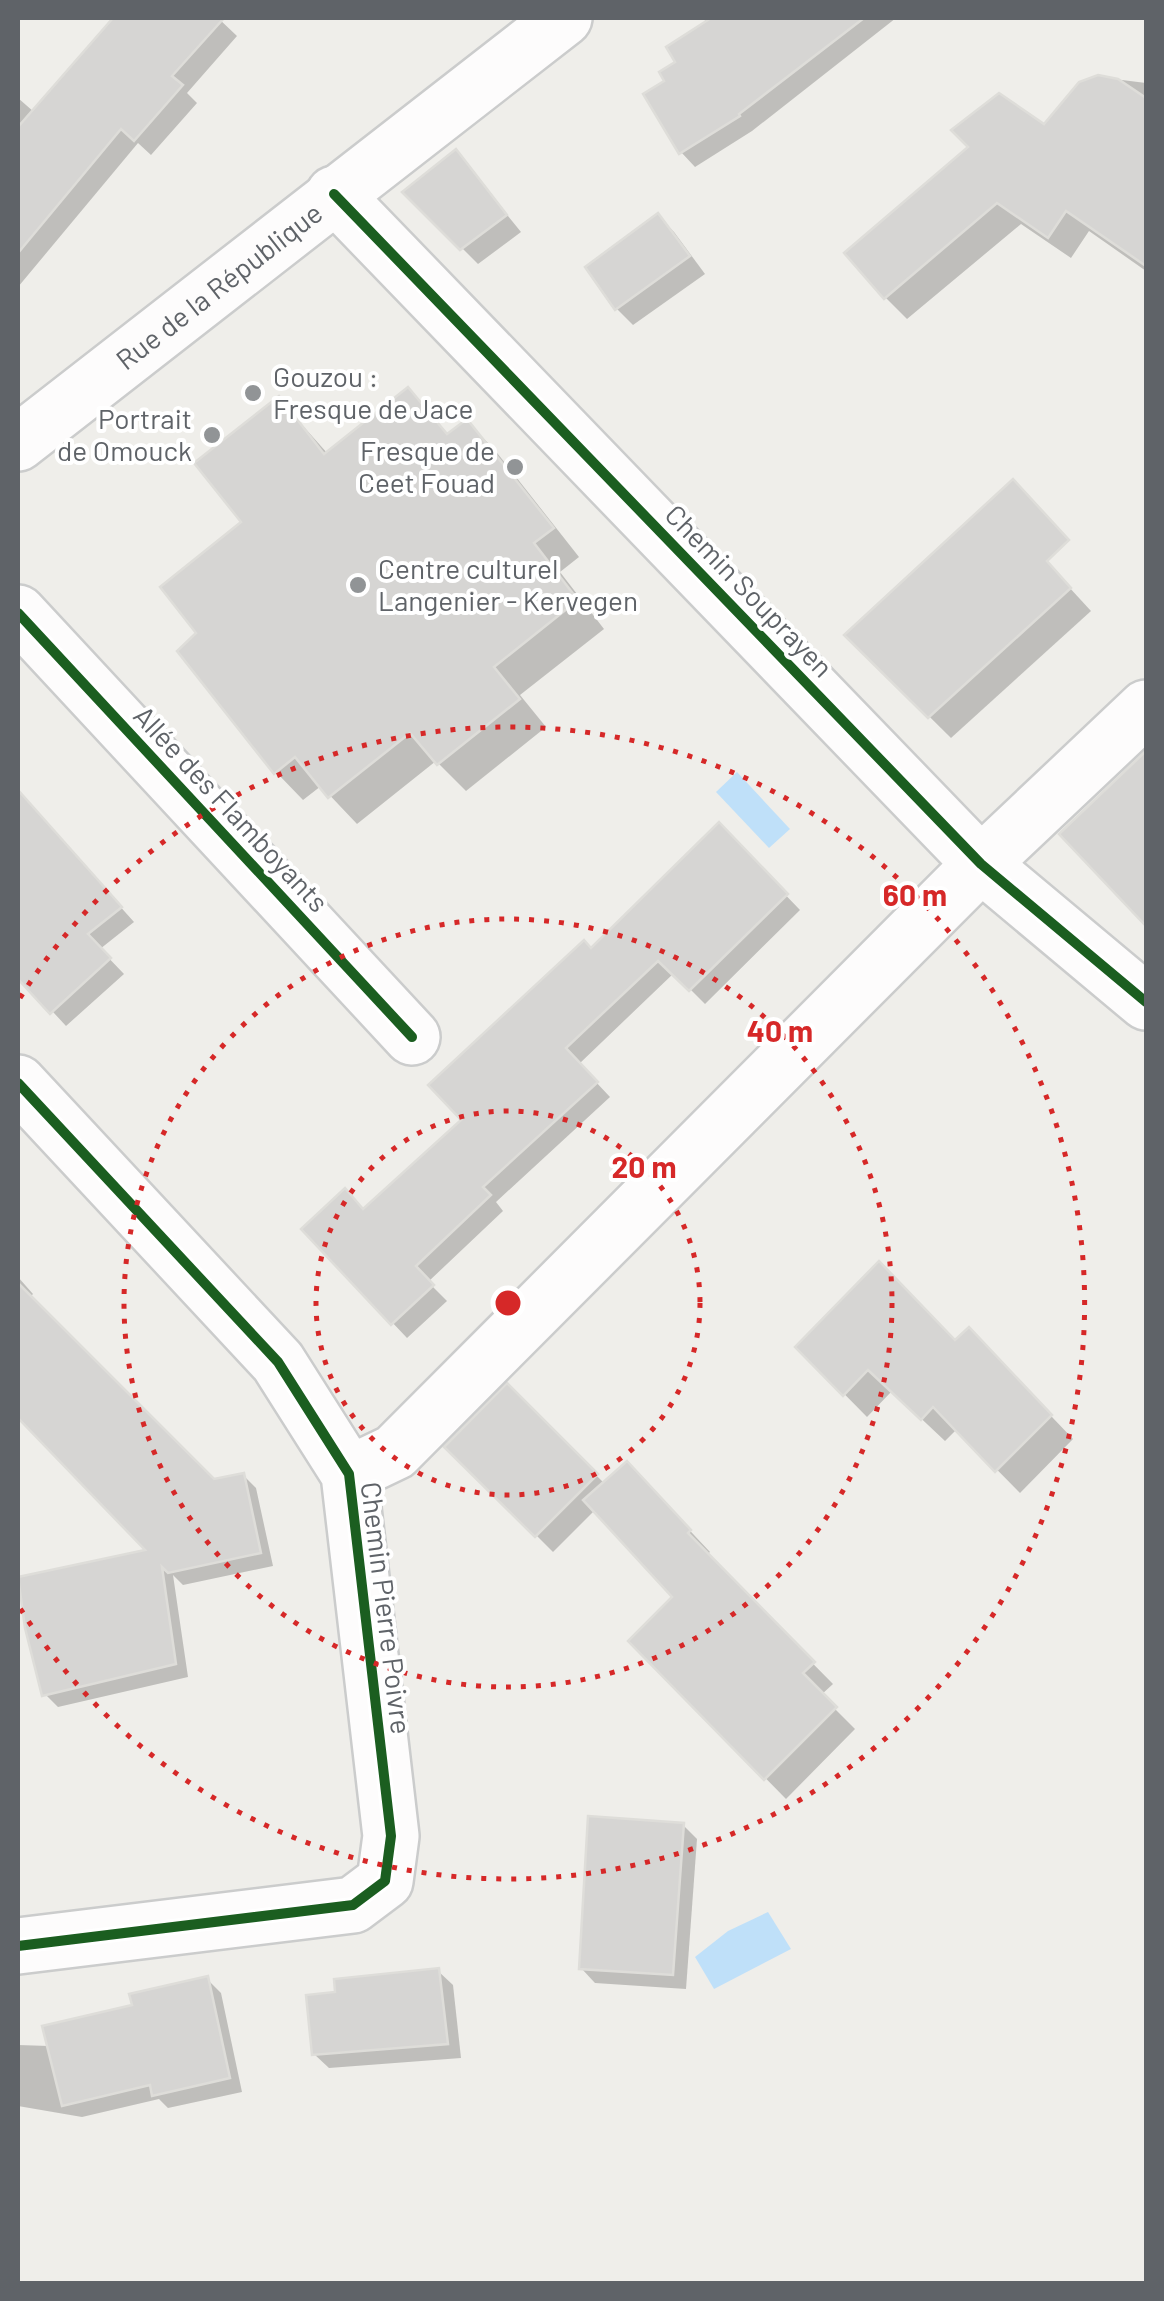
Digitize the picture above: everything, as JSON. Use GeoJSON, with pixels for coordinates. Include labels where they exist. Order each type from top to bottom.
{"type":"FeatureCollection","features":[{"type":"Feature","properties":{"kind":"street","name":"Rue de la République"},"geometry":{"type":"LineString","coordinates":[[18,442],[564,18]]}},
{"type":"Feature","properties":{"kind":"street","name":"Chemin Souprayen"},"geometry":{"type":"LineString","coordinates":[[334,194],[981,864],[1146,1002]]}},
{"type":"Feature","properties":{"kind":"street","name":"Allée des Flamboyants"},"geometry":{"type":"LineString","coordinates":[[18,613],[412,1036]]}},
{"type":"Feature","properties":{"kind":"street"},"geometry":{"type":"LineString","coordinates":[[349,1474],[395,1452],[981,864],[1146,708]]}},
{"type":"Feature","properties":{"kind":"street","name":"Chemin Pierre Poivre"},"geometry":{"type":"LineString","coordinates":[[18,1083],[278,1362],[349,1474],[391,1836],[386,1881],[354,1905],[18,1946]]}},
{"type":"Feature","properties":{"kind":"water"},"geometry":{"type":"Polygon","coordinates":[[[737,772],[790,829],[769,848],[716,792],[737,772]]]}},
{"type":"Feature","properties":{"kind":"water"},"geometry":{"type":"Polygon","coordinates":[[[768,1912],[791,1949],[714,1989],[695,1957],[728,1931],[768,1912]]]}},
{"type":"Feature","properties":{"kind":"building"},"geometry":{"type":"Polygon","coordinates":[[[113,18],[224,18],[172,76],[183,85],[134,141],[121,129],[18,253],[18,127],[113,18]]]}},
{"type":"Feature","properties":{"kind":"building"},"geometry":{"type":"Polygon","coordinates":[[[711,18],[864,18],[740,116],[679,154],[643,94],[664,81],[659,72],[675,62],[666,47],[711,18]]]}},
{"type":"Feature","properties":{"kind":"building"},"geometry":{"type":"Polygon","coordinates":[[[1098,75],[1118,79],[1146,98],[1146,266],[1066,211],[1048,238],[997,203],[884,299],[844,253],[968,147],[951,130],[999,93],[1044,124],[1079,82],[1098,75]]]}},
{"type":"Feature","properties":{"kind":"building"},"geometry":{"type":"Polygon","coordinates":[[[456,149],[507,215],[460,250],[402,192],[456,149]]]}},
{"type":"Feature","properties":{"kind":"building"},"geometry":{"type":"Polygon","coordinates":[[[658,213],[690,256],[615,310],[585,267],[658,213]]]}},
{"type":"Feature","properties":{"kind":"building"},"geometry":{"type":"Polygon","coordinates":[[[408,387],[447,434],[467,419],[554,528],[534,543],[578,600],[494,667],[520,699],[437,765],[410,733],[328,798],[295,757],[274,774],[177,651],[196,633],[160,587],[241,522],[194,463],[279,396],[324,454],[408,387]]]}},
{"type":"Feature","properties":{"kind":"building"},"geometry":{"type":"Polygon","coordinates":[[[1013,479],[1069,540],[1047,561],[1071,588],[928,718],[844,635],[1013,479]]]}},
{"type":"Feature","properties":{"kind":"building"},"geometry":{"type":"Polygon","coordinates":[[[1146,751],[1146,926],[1059,834],[1146,751]]]}},
{"type":"Feature","properties":{"kind":"building"},"geometry":{"type":"Polygon","coordinates":[[[18,790],[122,907],[88,934],[111,958],[50,1014],[18,979],[18,790]]]}},
{"type":"Feature","properties":{"kind":"building"},"geometry":{"type":"Polygon","coordinates":[[[719,822],[788,894],[689,991],[658,961],[566,1048],[598,1082],[483,1187],[491,1195],[416,1266],[434,1285],[391,1325],[301,1229],[345,1188],[363,1209],[461,1120],[428,1085],[584,940],[591,948],[719,822]]]}},
{"type":"Feature","properties":{"kind":"building"},"geometry":{"type":"Polygon","coordinates":[[[879,1261],[955,1340],[969,1327],[1052,1415],[995,1472],[933,1407],[921,1420],[868,1370],[843,1396],[795,1347],[879,1261]]]}},
{"type":"Feature","properties":{"kind":"building"},"geometry":{"type":"Polygon","coordinates":[[[18,1283],[214,1479],[244,1473],[261,1553],[168,1573],[162,1567],[176,1664],[42,1696],[25,1628],[18,1577],[145,1550],[18,1418],[18,1283]]]}},
{"type":"Feature","properties":{"kind":"building"},"geometry":{"type":"Polygon","coordinates":[[[507,1383],[598,1474],[535,1537],[444,1447],[507,1383]]]}},
{"type":"Feature","properties":{"kind":"building"},"geometry":{"type":"Polygon","coordinates":[[[627,1461],[691,1530],[688,1533],[815,1662],[803,1673],[837,1707],[764,1780],[628,1641],[672,1597],[583,1500],[627,1461]]]}},
{"type":"Feature","properties":{"kind":"building"},"geometry":{"type":"Polygon","coordinates":[[[588,1816],[684,1823],[673,1975],[579,1969],[588,1816]]]}},
{"type":"Feature","properties":{"kind":"building"},"geometry":{"type":"Polygon","coordinates":[[[439,1968],[448,2044],[312,2055],[306,1995],[335,1992],[334,1979],[439,1968]]]}},
{"type":"Feature","properties":{"kind":"building"},"geometry":{"type":"Polygon","coordinates":[[[208,1976],[230,2078],[152,2096],[150,2085],[62,2106],[42,2026],[132,2005],[129,1994],[208,1976]]]}},
{"type":"Feature","properties":{"kind":"cycle path"},"geometry":{"type":"LineString","coordinates":[[334,194],[981,864],[1146,1002]]}},
{"type":"Feature","properties":{"kind":"cycle path"},"geometry":{"type":"LineString","coordinates":[[18,613],[412,1037]]}},
{"type":"Feature","properties":{"kind":"cycle path"},"geometry":{"type":"LineString","coordinates":[[18,1083],[278,1362],[349,1474],[391,1836],[385,1881],[353,1905],[18,1946]]}},
{"type":"Feature","properties":{"kind":"place","name":"Gouzou : Fresque de Jace"},"geometry":{"type":"Point","coordinates":[253,393]}},
{"type":"Feature","properties":{"kind":"place","name":"Portrait de Omouck"},"geometry":{"type":"Point","coordinates":[212,435]}},
{"type":"Feature","properties":{"kind":"place","name":"Fresque de Ceet Fouad"},"geometry":{"type":"Point","coordinates":[515,467]}},
{"type":"Feature","properties":{"kind":"place","name":"Centre culturel Langenier - Kervegen"},"geometry":{"type":"Point","coordinates":[358,585]}}]}
